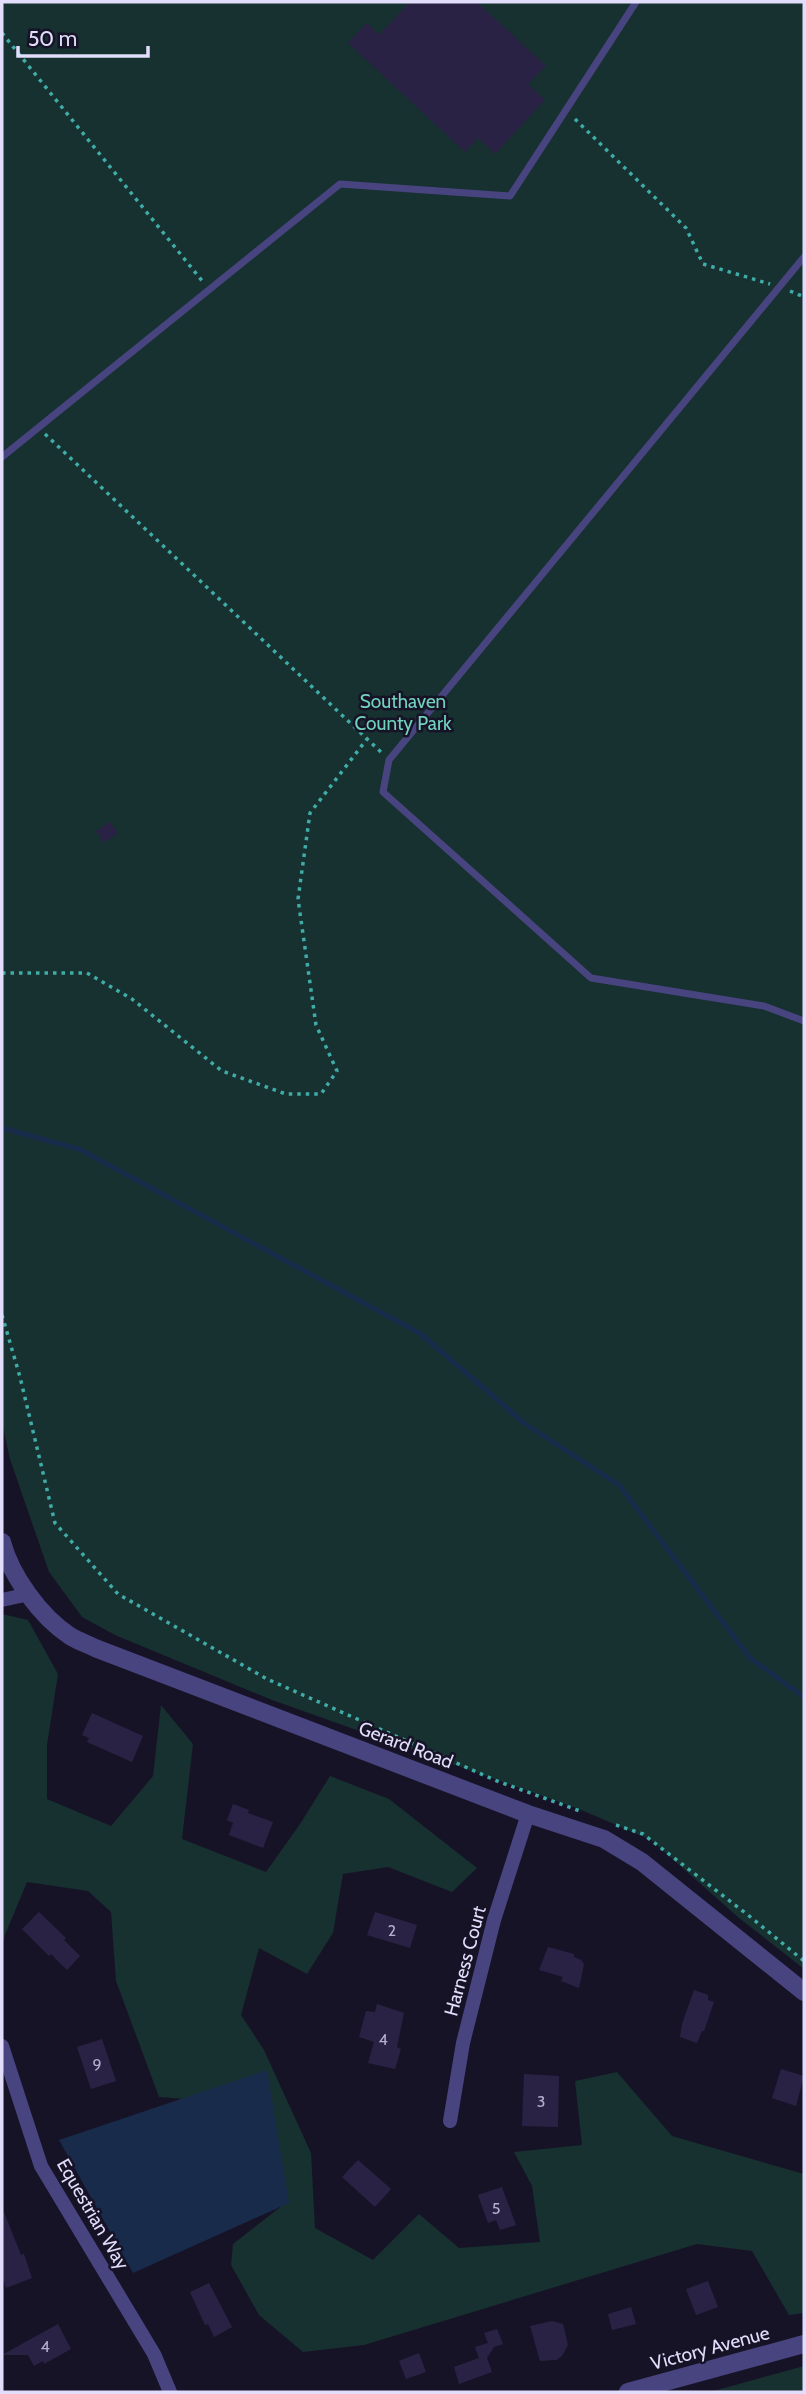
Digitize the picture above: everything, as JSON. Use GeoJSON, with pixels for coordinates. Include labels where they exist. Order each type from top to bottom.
{"type":"FeatureCollection","features":[{"type":"Feature","properties":{"kind":"street","name":"Gerard Road"},"geometry":{"type":"LineString","coordinates":[[2,1542],[29,1594],[49,1618],[69,1635],[95,1648],[528,1814],[604,1839],[625,1850],[804,1992]]}},
{"type":"Feature","properties":{"kind":"street"},"geometry":{"type":"LineString","coordinates":[[2,1600],[29,1594]]}},
{"type":"Feature","properties":{"kind":"street","name":"Harness Court"},"geometry":{"type":"LineString","coordinates":[[450,2121],[463,2043],[494,1920],[528,1814]]}},
{"type":"Feature","properties":{"kind":"street","name":"Equestrian Way"},"geometry":{"type":"LineString","coordinates":[[2,2046],[41,2166],[155,2354],[170,2392]]}},
{"type":"Feature","properties":{"kind":"street","name":"Victory Avenue"},"geometry":{"type":"LineString","coordinates":[[628,2392],[804,2344]]}},
{"type":"Feature","properties":{"kind":"lane"},"geometry":{"type":"LineString","coordinates":[[2,457],[340,184],[510,196],[636,2]]}},
{"type":"Feature","properties":{"kind":"lane"},"geometry":{"type":"LineString","coordinates":[[804,257],[389,760],[383,792],[591,978],[764,1006],[804,1021]]}},
{"type":"Feature","properties":{"kind":"path"},"geometry":{"type":"LineString","coordinates":[[2,33],[209,290]]}},
{"type":"Feature","properties":{"kind":"path"},"geometry":{"type":"LineString","coordinates":[[566,110],[686,228],[703,264],[780,286],[804,297]]}},
{"type":"Feature","properties":{"kind":"path"},"geometry":{"type":"LineString","coordinates":[[38,428],[389,760]]}},
{"type":"Feature","properties":{"kind":"path"},"geometry":{"type":"LineString","coordinates":[[2,973],[87,973],[132,999],[222,1071],[286,1094],[321,1094],[337,1071],[316,1025],[298,899],[299,887],[310,813],[367,739]]}},
{"type":"Feature","properties":{"kind":"path"},"geometry":{"type":"LineString","coordinates":[[2,1315],[20,1377],[55,1523],[118,1594],[267,1679],[497,1781],[582,1812]]}},
{"type":"Feature","properties":{"kind":"path"},"geometry":{"type":"LineString","coordinates":[[607,1821],[643,1835],[804,1961]]}},
{"type":"Feature","properties":{"kind":"green space","name":"Southaven County Park"},"geometry":{"type":"Polygon","coordinates":[[[2,2],[804,2],[804,1969],[739,1918],[651,1840],[579,1809],[272,1700],[115,1635],[82,1617],[49,1572],[10,1459],[2,1423],[2,2]]]}},
{"type":"Feature","properties":{"kind":"green space"},"geometry":{"type":"Polygon","coordinates":[[[2,1614],[28,1620],[58,1674],[47,1745],[47,1799],[111,1826],[153,1776],[161,1705],[193,1744],[182,1839],[266,1872],[330,1776],[389,1799],[477,1868],[452,1892],[388,1867],[343,1874],[333,1933],[307,1974],[259,1948],[241,2015],[264,2050],[311,2153],[315,2228],[373,2260],[419,2214],[459,2248],[540,2242],[532,2186],[514,2152],[582,2145],[575,2081],[617,2072],[672,2136],[804,2174],[804,2313],[789,2315],[752,2251],[697,2244],[364,2345],[303,2352],[259,2315],[231,2265],[233,2244],[283,2205],[197,2100],[159,2097],[116,1981],[111,1912],[88,1891],[27,1882],[5,1935],[2,1950],[2,1614]]]}},
{"type":"Feature","properties":{"kind":"green space"},"geometry":{"type":"Polygon","coordinates":[[[804,2366],[804,2392],[710,2392],[804,2366]]]}},
{"type":"Feature","properties":{"kind":"water"},"geometry":{"type":"Polygon","coordinates":[[[267,2070],[289,2203],[133,2273],[59,2140],[267,2070]]]}},
{"type":"Feature","properties":{"kind":"building"},"geometry":{"type":"Polygon","coordinates":[[[410,2],[477,2],[546,66],[528,84],[545,100],[495,154],[478,138],[465,152],[348,43],[367,23],[379,35],[410,2]]]}},
{"type":"Feature","properties":{"kind":"building"},"geometry":{"type":"Polygon","coordinates":[[[110,822],[118,833],[104,843],[96,831],[110,822]]]}},
{"type":"Feature","properties":{"kind":"building"},"geometry":{"type":"Polygon","coordinates":[[[92,1713],[143,1736],[132,1762],[87,1742],[89,1738],[82,1735],[92,1713]]]}},
{"type":"Feature","properties":{"kind":"building"},"geometry":{"type":"Polygon","coordinates":[[[233,1804],[273,1822],[263,1848],[229,1835],[233,1823],[227,1820],[233,1804]]]}},
{"type":"Feature","properties":{"kind":"building"},"geometry":{"type":"Polygon","coordinates":[[[39,1912],[80,1956],[67,1970],[22,1929],[39,1912]]]}},
{"type":"Feature","properties":{"kind":"building"},"geometry":{"type":"Polygon","coordinates":[[[375,1912],[417,1925],[410,1948],[367,1935],[375,1912]]]}},
{"type":"Feature","properties":{"kind":"building"},"geometry":{"type":"Polygon","coordinates":[[[548,1947],[574,1954],[574,1957],[581,1960],[584,1964],[579,1988],[561,1981],[563,1977],[539,1970],[548,1947]]]}},
{"type":"Feature","properties":{"kind":"building"},"geometry":{"type":"Polygon","coordinates":[[[694,1990],[708,1995],[708,2000],[714,2002],[697,2043],[680,2037],[694,1990]]]}},
{"type":"Feature","properties":{"kind":"building"},"geometry":{"type":"Polygon","coordinates":[[[377,2004],[404,2013],[397,2047],[401,2049],[395,2069],[368,2063],[374,2042],[359,2037],[366,2011],[375,2012],[377,2004]]]}},
{"type":"Feature","properties":{"kind":"building"},"geometry":{"type":"Polygon","coordinates":[[[102,2039],[116,2081],[91,2089],[77,2047],[102,2039]]]}},
{"type":"Feature","properties":{"kind":"building"},"geometry":{"type":"Polygon","coordinates":[[[781,2069],[804,2076],[796,2106],[772,2098],[781,2069]]]}},
{"type":"Feature","properties":{"kind":"building"},"geometry":{"type":"Polygon","coordinates":[[[524,2074],[559,2076],[558,2127],[522,2126],[524,2074]]]}},
{"type":"Feature","properties":{"kind":"building"},"geometry":{"type":"Polygon","coordinates":[[[358,2160],[391,2189],[375,2207],[342,2177],[358,2160]]]}},
{"type":"Feature","properties":{"kind":"building"},"geometry":{"type":"Polygon","coordinates":[[[502,2187],[516,2225],[500,2230],[496,2220],[488,2223],[478,2195],[502,2187]]]}},
{"type":"Feature","properties":{"kind":"building"},"geometry":{"type":"Polygon","coordinates":[[[2,2212],[21,2255],[24,2254],[32,2278],[6,2288],[2,2277],[2,2212]]]}},
{"type":"Feature","properties":{"kind":"building"},"geometry":{"type":"Polygon","coordinates":[[[708,2281],[718,2307],[696,2315],[686,2289],[708,2281]]]}},
{"type":"Feature","properties":{"kind":"building"},"geometry":{"type":"Polygon","coordinates":[[[209,2283],[232,2327],[214,2337],[208,2324],[205,2325],[190,2292],[209,2283]]]}},
{"type":"Feature","properties":{"kind":"building"},"geometry":{"type":"Polygon","coordinates":[[[631,2307],[636,2324],[612,2330],[608,2314],[631,2307]]]}},
{"type":"Feature","properties":{"kind":"building"},"geometry":{"type":"Polygon","coordinates":[[[552,2321],[563,2324],[568,2345],[562,2356],[556,2360],[540,2361],[530,2326],[552,2321]]]}},
{"type":"Feature","properties":{"kind":"building"},"geometry":{"type":"Polygon","coordinates":[[[58,2324],[71,2349],[44,2364],[43,2361],[34,2366],[28,2355],[2,2355],[58,2324]]]}},
{"type":"Feature","properties":{"kind":"building"},"geometry":{"type":"Polygon","coordinates":[[[497,2329],[503,2344],[494,2347],[487,2358],[492,2372],[459,2384],[454,2367],[479,2358],[475,2347],[488,2343],[484,2333],[497,2329]]]}},
{"type":"Feature","properties":{"kind":"building"},"geometry":{"type":"Polygon","coordinates":[[[419,2353],[426,2372],[406,2379],[399,2361],[419,2353]]]}},
{"type":"Feature","properties":{"kind":"waterway"},"geometry":{"type":"LineString","coordinates":[[2,1128],[79,1149],[421,1334],[524,1423],[619,1485],[750,1658],[804,1697]]}}]}
